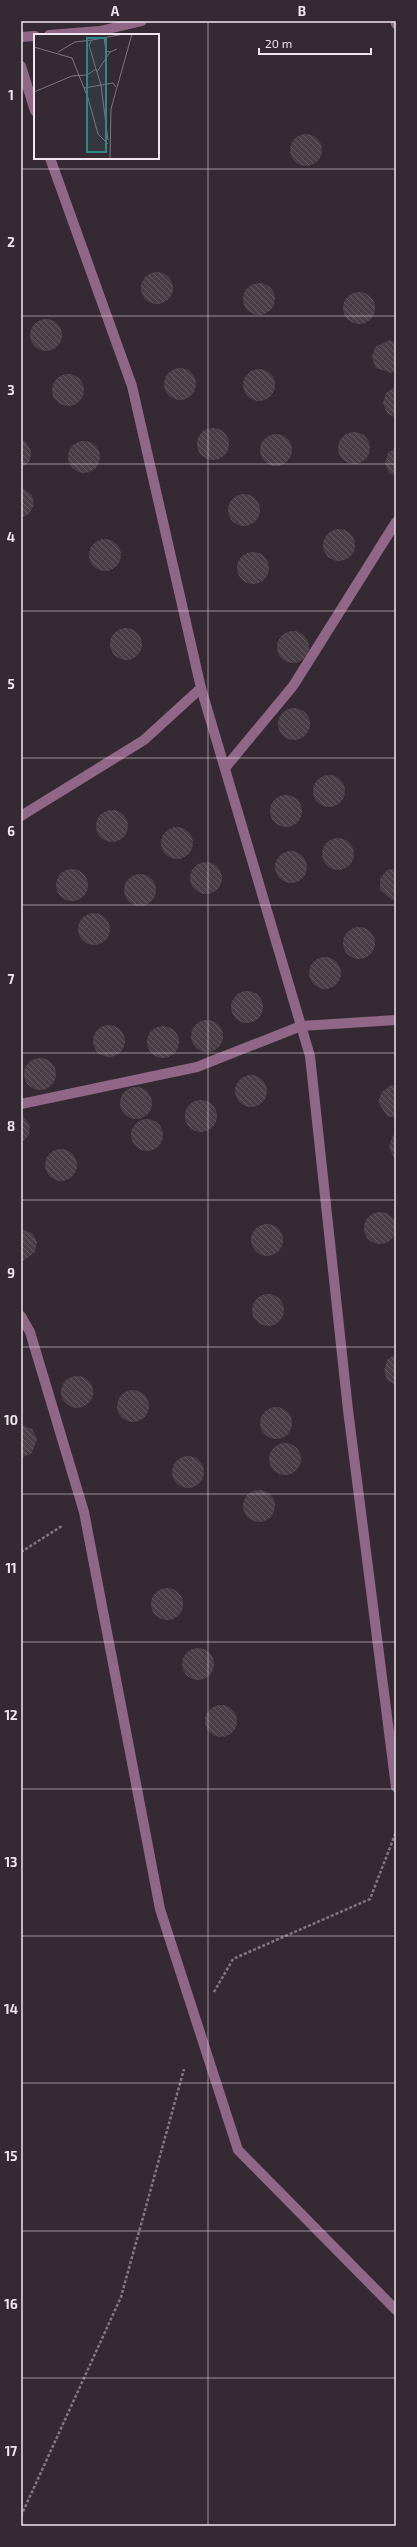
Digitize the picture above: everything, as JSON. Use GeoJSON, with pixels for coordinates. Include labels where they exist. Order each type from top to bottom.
{"type":"FeatureCollection","features":[{"type":"Feature","properties":{"kind":"street"},"geometry":{"type":"LineString","coordinates":[[74,34],[99,33],[141,21]]}},
{"type":"Feature","properties":{"kind":"street"},"geometry":{"type":"LineString","coordinates":[[21,37],[34,36]]}},
{"type":"Feature","properties":{"kind":"street"},"geometry":{"type":"LineString","coordinates":[[21,66],[34,108]]}},
{"type":"Feature","properties":{"kind":"street"},"geometry":{"type":"LineString","coordinates":[[50,159],[132,386],[201,688],[310,1056],[348,1410],[396,1788]]}},
{"type":"Feature","properties":{"kind":"street"},"geometry":{"type":"LineString","coordinates":[[225,768],[293,686],[396,522]]}},
{"type":"Feature","properties":{"kind":"street"},"geometry":{"type":"LineString","coordinates":[[21,816],[144,740],[201,688]]}},
{"type":"Feature","properties":{"kind":"street"},"geometry":{"type":"LineString","coordinates":[[21,1104],[197,1067],[301,1026],[396,1020]]}},
{"type":"Feature","properties":{"kind":"street"},"geometry":{"type":"LineString","coordinates":[[21,1316],[30,1332],[84,1512],[160,1909],[238,2150],[396,2310]]}},
{"type":"Feature","properties":{"kind":"path"},"geometry":{"type":"LineString","coordinates":[[21,1552],[84,1512]]}},
{"type":"Feature","properties":{"kind":"path"},"geometry":{"type":"LineString","coordinates":[[197,2022],[233,1959],[370,1899],[396,1832]]}},
{"type":"Feature","properties":{"kind":"path"},"geometry":{"type":"LineString","coordinates":[[21,2516],[121,2297],[184,2068]]}},
{"type":"Feature","properties":{"kind":"building"},"geometry":{"type":"Polygon","coordinates":[[[303,134],[309,134],[319,141],[322,150],[321,156],[315,163],[309,166],[303,166],[293,159],[290,153],[290,147],[297,137],[303,134]]]}},
{"type":"Feature","properties":{"kind":"building"},"geometry":{"type":"Polygon","coordinates":[[[154,272],[160,272],[170,279],[173,288],[172,294],[166,301],[160,304],[154,304],[144,297],[141,291],[141,285],[148,275],[154,272]]]}},
{"type":"Feature","properties":{"kind":"building"},"geometry":{"type":"Polygon","coordinates":[[[256,283],[262,283],[271,287],[275,299],[271,311],[262,315],[256,315],[247,311],[243,302],[243,296],[247,287],[256,283]]]}},
{"type":"Feature","properties":{"kind":"building"},"geometry":{"type":"Polygon","coordinates":[[[356,292],[362,292],[372,299],[375,308],[374,314],[368,321],[362,324],[356,324],[346,317],[343,311],[343,305],[350,295],[356,292]]]}},
{"type":"Feature","properties":{"kind":"building"},"geometry":{"type":"Polygon","coordinates":[[[43,319],[49,319],[59,326],[62,335],[61,341],[55,348],[49,351],[43,351],[33,344],[30,338],[30,332],[37,322],[43,319]]]}},
{"type":"Feature","properties":{"kind":"building"},"geometry":{"type":"Polygon","coordinates":[[[390,340],[396,343],[396,371],[391,373],[376,368],[372,357],[375,347],[390,340]]]}},
{"type":"Feature","properties":{"kind":"building"},"geometry":{"type":"Polygon","coordinates":[[[177,368],[183,368],[193,375],[196,384],[195,390],[189,397],[183,400],[177,400],[167,393],[164,387],[164,381],[171,371],[177,368]]]}},
{"type":"Feature","properties":{"kind":"building"},"geometry":{"type":"Polygon","coordinates":[[[256,369],[262,369],[272,376],[275,385],[274,391],[268,398],[262,401],[256,401],[246,394],[243,388],[243,382],[250,372],[256,369]]]}},
{"type":"Feature","properties":{"kind":"building"},"geometry":{"type":"Polygon","coordinates":[[[65,374],[71,374],[81,381],[84,390],[83,396],[77,403],[71,406],[65,406],[55,399],[52,393],[52,387],[59,377],[65,374]]]}},
{"type":"Feature","properties":{"kind":"building"},"geometry":{"type":"Polygon","coordinates":[[[396,386],[396,418],[387,413],[383,403],[386,393],[396,386]]]}},
{"type":"Feature","properties":{"kind":"building"},"geometry":{"type":"Polygon","coordinates":[[[210,428],[216,428],[226,435],[229,444],[228,450],[222,457],[216,460],[210,460],[200,453],[197,447],[197,441],[204,431],[210,428]]]}},
{"type":"Feature","properties":{"kind":"building"},"geometry":{"type":"Polygon","coordinates":[[[351,432],[357,432],[367,439],[370,448],[369,454],[363,461],[357,464],[351,464],[341,457],[338,451],[338,445],[345,435],[351,432]]]}},
{"type":"Feature","properties":{"kind":"building"},"geometry":{"type":"Polygon","coordinates":[[[273,434],[279,434],[289,441],[292,450],[291,456],[285,463],[279,466],[273,466],[263,459],[260,453],[260,447],[267,437],[273,434]]]}},
{"type":"Feature","properties":{"kind":"building"},"geometry":{"type":"Polygon","coordinates":[[[21,439],[26,442],[31,451],[30,461],[21,469],[21,439]]]}},
{"type":"Feature","properties":{"kind":"building"},"geometry":{"type":"Polygon","coordinates":[[[81,441],[87,441],[97,448],[100,457],[99,463],[93,470],[87,473],[81,473],[71,466],[68,460],[68,454],[75,444],[81,441]]]}},
{"type":"Feature","properties":{"kind":"building"},"geometry":{"type":"Polygon","coordinates":[[[396,447],[396,477],[389,473],[385,463],[388,453],[396,447]]]}},
{"type":"Feature","properties":{"kind":"building"},"geometry":{"type":"Polygon","coordinates":[[[21,487],[32,495],[34,505],[29,514],[21,518],[21,487]]]}},
{"type":"Feature","properties":{"kind":"building"},"geometry":{"type":"Polygon","coordinates":[[[241,494],[247,494],[257,501],[260,510],[259,516],[253,523],[247,526],[241,526],[231,519],[228,513],[228,507],[235,497],[241,494]]]}},
{"type":"Feature","properties":{"kind":"building"},"geometry":{"type":"Polygon","coordinates":[[[336,529],[342,529],[352,536],[355,545],[354,551],[348,558],[342,561],[336,561],[326,554],[323,548],[323,542],[330,532],[336,529]]]}},
{"type":"Feature","properties":{"kind":"building"},"geometry":{"type":"Polygon","coordinates":[[[102,539],[108,539],[118,546],[121,555],[120,561],[114,568],[108,571],[102,571],[92,564],[89,558],[89,552],[96,542],[102,539]]]}},
{"type":"Feature","properties":{"kind":"building"},"geometry":{"type":"Polygon","coordinates":[[[250,552],[256,552],[266,559],[269,568],[268,574],[262,581],[256,584],[250,584],[240,577],[237,571],[237,565],[244,555],[250,552]]]}},
{"type":"Feature","properties":{"kind":"building"},"geometry":{"type":"Polygon","coordinates":[[[123,628],[129,628],[139,635],[142,644],[141,650],[135,657],[129,660],[123,660],[113,653],[110,647],[110,641],[117,631],[123,628]]]}},
{"type":"Feature","properties":{"kind":"building"},"geometry":{"type":"Polygon","coordinates":[[[290,631],[296,631],[306,638],[309,647],[308,653],[302,660],[296,663],[290,663],[280,656],[277,650],[277,644],[284,634],[290,631]]]}},
{"type":"Feature","properties":{"kind":"building"},"geometry":{"type":"Polygon","coordinates":[[[291,708],[297,708],[307,715],[310,724],[309,730],[303,737],[297,740],[291,740],[281,733],[278,727],[278,721],[285,711],[291,708]]]}},
{"type":"Feature","properties":{"kind":"building"},"geometry":{"type":"Polygon","coordinates":[[[326,775],[332,775],[342,782],[345,791],[344,797],[338,804],[332,807],[326,807],[316,800],[313,794],[313,788],[320,778],[326,775]]]}},
{"type":"Feature","properties":{"kind":"building"},"geometry":{"type":"Polygon","coordinates":[[[283,795],[289,795],[299,802],[302,811],[301,817],[295,824],[289,827],[283,827],[273,820],[270,814],[270,808],[277,798],[283,795]]]}},
{"type":"Feature","properties":{"kind":"building"},"geometry":{"type":"Polygon","coordinates":[[[109,810],[115,810],[125,817],[128,826],[127,832],[121,839],[115,842],[109,842],[99,835],[96,829],[96,823],[103,813],[109,810]]]}},
{"type":"Feature","properties":{"kind":"building"},"geometry":{"type":"Polygon","coordinates":[[[180,827],[186,829],[191,834],[193,843],[191,852],[186,857],[174,859],[168,857],[163,852],[161,840],[163,834],[168,829],[180,827]]]}},
{"type":"Feature","properties":{"kind":"building"},"geometry":{"type":"Polygon","coordinates":[[[335,838],[341,838],[351,845],[354,854],[353,860],[347,867],[341,870],[335,870],[325,863],[322,857],[322,851],[329,841],[335,838]]]}},
{"type":"Feature","properties":{"kind":"building"},"geometry":{"type":"Polygon","coordinates":[[[288,851],[294,851],[304,858],[307,867],[306,873],[300,880],[294,883],[288,883],[278,876],[275,870],[275,864],[282,854],[288,851]]]}},
{"type":"Feature","properties":{"kind":"building"},"geometry":{"type":"Polygon","coordinates":[[[203,862],[209,862],[219,869],[222,878],[221,884],[215,891],[209,894],[203,894],[193,887],[190,881],[190,875],[197,865],[203,862]]]}},
{"type":"Feature","properties":{"kind":"building"},"geometry":{"type":"Polygon","coordinates":[[[396,868],[396,900],[392,900],[380,890],[380,879],[387,870],[396,868]]]}},
{"type":"Feature","properties":{"kind":"building"},"geometry":{"type":"Polygon","coordinates":[[[69,869],[75,869],[85,876],[88,885],[87,891],[81,898],[75,901],[69,901],[59,894],[56,888],[56,882],[63,872],[69,869]]]}},
{"type":"Feature","properties":{"kind":"building"},"geometry":{"type":"Polygon","coordinates":[[[137,874],[143,874],[153,881],[156,890],[155,896],[149,903],[143,906],[137,906],[127,899],[124,893],[124,887],[131,877],[137,874]]]}},
{"type":"Feature","properties":{"kind":"building"},"geometry":{"type":"Polygon","coordinates":[[[91,913],[97,913],[107,920],[110,929],[109,935],[103,942],[97,945],[91,945],[81,938],[78,932],[78,926],[85,916],[91,913]]]}},
{"type":"Feature","properties":{"kind":"building"},"geometry":{"type":"Polygon","coordinates":[[[362,927],[368,929],[373,934],[375,943],[373,952],[368,957],[356,959],[350,957],[345,952],[343,940],[345,934],[350,929],[362,927]]]}},
{"type":"Feature","properties":{"kind":"building"},"geometry":{"type":"Polygon","coordinates":[[[328,957],[334,959],[339,964],[341,973],[339,982],[334,987],[322,989],[316,987],[311,982],[309,970],[311,964],[316,959],[328,957]]]}},
{"type":"Feature","properties":{"kind":"building"},"geometry":{"type":"Polygon","coordinates":[[[244,991],[250,991],[260,998],[263,1007],[262,1013],[256,1020],[250,1023],[244,1023],[234,1016],[231,1010],[231,1004],[238,994],[244,991]]]}},
{"type":"Feature","properties":{"kind":"building"},"geometry":{"type":"Polygon","coordinates":[[[204,1020],[210,1020],[220,1027],[223,1036],[222,1042],[216,1049],[210,1052],[204,1052],[194,1045],[191,1039],[191,1033],[198,1023],[204,1020]]]}},
{"type":"Feature","properties":{"kind":"building"},"geometry":{"type":"Polygon","coordinates":[[[106,1025],[112,1025],[122,1032],[125,1041],[124,1047],[118,1054],[112,1057],[106,1057],[96,1050],[93,1044],[93,1038],[100,1028],[106,1025]]]}},
{"type":"Feature","properties":{"kind":"building"},"geometry":{"type":"Polygon","coordinates":[[[160,1026],[166,1026],[176,1033],[179,1042],[178,1048],[172,1055],[166,1058],[160,1058],[150,1051],[147,1045],[147,1039],[154,1029],[160,1026]]]}},
{"type":"Feature","properties":{"kind":"building"},"geometry":{"type":"Polygon","coordinates":[[[37,1058],[43,1058],[53,1065],[56,1074],[55,1080],[49,1087],[43,1090],[37,1090],[27,1083],[24,1077],[24,1071],[31,1061],[37,1058]]]}},
{"type":"Feature","properties":{"kind":"building"},"geometry":{"type":"Polygon","coordinates":[[[248,1075],[254,1075],[264,1082],[267,1091],[266,1097],[260,1104],[254,1107],[248,1107],[238,1100],[235,1094],[235,1088],[242,1078],[248,1075]]]}},
{"type":"Feature","properties":{"kind":"building"},"geometry":{"type":"Polygon","coordinates":[[[391,1085],[396,1085],[396,1118],[387,1116],[378,1102],[382,1092],[391,1085]]]}},
{"type":"Feature","properties":{"kind":"building"},"geometry":{"type":"Polygon","coordinates":[[[133,1087],[139,1087],[149,1094],[152,1103],[151,1109],[145,1116],[139,1119],[133,1119],[123,1112],[120,1106],[120,1100],[127,1090],[133,1087]]]}},
{"type":"Feature","properties":{"kind":"building"},"geometry":{"type":"Polygon","coordinates":[[[198,1100],[204,1100],[214,1107],[217,1116],[216,1122],[210,1129],[204,1132],[198,1132],[188,1125],[185,1119],[185,1113],[192,1103],[198,1100]]]}},
{"type":"Feature","properties":{"kind":"building"},"geometry":{"type":"Polygon","coordinates":[[[21,1113],[30,1125],[29,1135],[21,1143],[21,1113]]]}},
{"type":"Feature","properties":{"kind":"building"},"geometry":{"type":"Polygon","coordinates":[[[144,1119],[150,1119],[160,1126],[163,1135],[162,1141],[156,1148],[150,1151],[144,1151],[134,1144],[131,1138],[131,1132],[138,1122],[144,1119]]]}},
{"type":"Feature","properties":{"kind":"building"},"geometry":{"type":"Polygon","coordinates":[[[396,1133],[396,1161],[389,1148],[392,1137],[396,1133]]]}},
{"type":"Feature","properties":{"kind":"building"},"geometry":{"type":"Polygon","coordinates":[[[58,1149],[64,1149],[74,1156],[77,1165],[76,1171],[70,1178],[64,1181],[58,1181],[48,1174],[45,1168],[45,1162],[52,1152],[58,1149]]]}},
{"type":"Feature","properties":{"kind":"building"},"geometry":{"type":"Polygon","coordinates":[[[377,1212],[383,1212],[393,1219],[396,1228],[395,1234],[389,1241],[383,1244],[377,1244],[367,1237],[364,1231],[364,1225],[371,1215],[377,1212]]]}},
{"type":"Feature","properties":{"kind":"building"},"geometry":{"type":"Polygon","coordinates":[[[264,1224],[270,1224],[280,1231],[283,1240],[282,1246],[276,1253],[270,1256],[264,1256],[254,1249],[251,1243],[251,1237],[258,1227],[264,1224]]]}},
{"type":"Feature","properties":{"kind":"building"},"geometry":{"type":"Polygon","coordinates":[[[21,1229],[32,1233],[37,1242],[35,1252],[23,1261],[21,1261],[21,1229]]]}},
{"type":"Feature","properties":{"kind":"building"},"geometry":{"type":"Polygon","coordinates":[[[265,1294],[271,1294],[281,1301],[284,1310],[283,1316],[277,1323],[271,1326],[265,1326],[255,1319],[252,1313],[252,1307],[259,1297],[265,1294]]]}},
{"type":"Feature","properties":{"kind":"building"},"geometry":{"type":"Polygon","coordinates":[[[396,1354],[396,1385],[387,1380],[384,1370],[387,1360],[396,1354]]]}},
{"type":"Feature","properties":{"kind":"building"},"geometry":{"type":"Polygon","coordinates":[[[74,1376],[80,1376],[90,1383],[93,1392],[92,1398],[86,1405],[80,1408],[74,1408],[64,1401],[61,1395],[61,1389],[68,1379],[74,1376]]]}},
{"type":"Feature","properties":{"kind":"building"},"geometry":{"type":"Polygon","coordinates":[[[130,1390],[136,1390],[146,1397],[149,1406],[148,1412],[142,1419],[136,1422],[130,1422],[120,1415],[117,1409],[117,1403],[124,1393],[130,1390]]]}},
{"type":"Feature","properties":{"kind":"building"},"geometry":{"type":"Polygon","coordinates":[[[273,1407],[279,1407],[289,1414],[292,1423],[291,1429],[285,1436],[279,1439],[273,1439],[263,1432],[260,1426],[260,1420],[267,1410],[273,1407]]]}},
{"type":"Feature","properties":{"kind":"building"},"geometry":{"type":"Polygon","coordinates":[[[21,1425],[32,1429],[37,1439],[32,1453],[23,1457],[21,1457],[21,1425]]]}},
{"type":"Feature","properties":{"kind":"building"},"geometry":{"type":"Polygon","coordinates":[[[282,1443],[288,1443],[298,1450],[301,1459],[300,1465],[294,1472],[288,1475],[282,1475],[272,1468],[269,1462],[269,1456],[276,1446],[282,1443]]]}},
{"type":"Feature","properties":{"kind":"building"},"geometry":{"type":"Polygon","coordinates":[[[185,1456],[191,1456],[201,1463],[204,1472],[203,1478],[197,1485],[191,1488],[185,1488],[175,1481],[172,1475],[172,1469],[179,1459],[185,1456]]]}},
{"type":"Feature","properties":{"kind":"building"},"geometry":{"type":"Polygon","coordinates":[[[256,1490],[262,1490],[272,1497],[275,1506],[274,1512],[268,1519],[262,1522],[256,1522],[246,1515],[243,1509],[243,1503],[250,1493],[256,1490]]]}},
{"type":"Feature","properties":{"kind":"building"},"geometry":{"type":"Polygon","coordinates":[[[164,1588],[170,1588],[180,1595],[183,1604],[182,1610],[176,1617],[170,1620],[164,1620],[154,1613],[151,1607],[151,1601],[158,1591],[164,1588]]]}},
{"type":"Feature","properties":{"kind":"building"},"geometry":{"type":"Polygon","coordinates":[[[195,1648],[201,1648],[211,1655],[214,1664],[213,1670],[207,1677],[201,1680],[195,1680],[185,1673],[182,1667],[182,1661],[189,1651],[195,1648]]]}},
{"type":"Feature","properties":{"kind":"building"},"geometry":{"type":"Polygon","coordinates":[[[218,1705],[224,1705],[234,1712],[237,1721],[236,1727],[230,1734],[224,1737],[218,1737],[208,1730],[205,1724],[205,1718],[212,1708],[218,1705]]]}}]}
